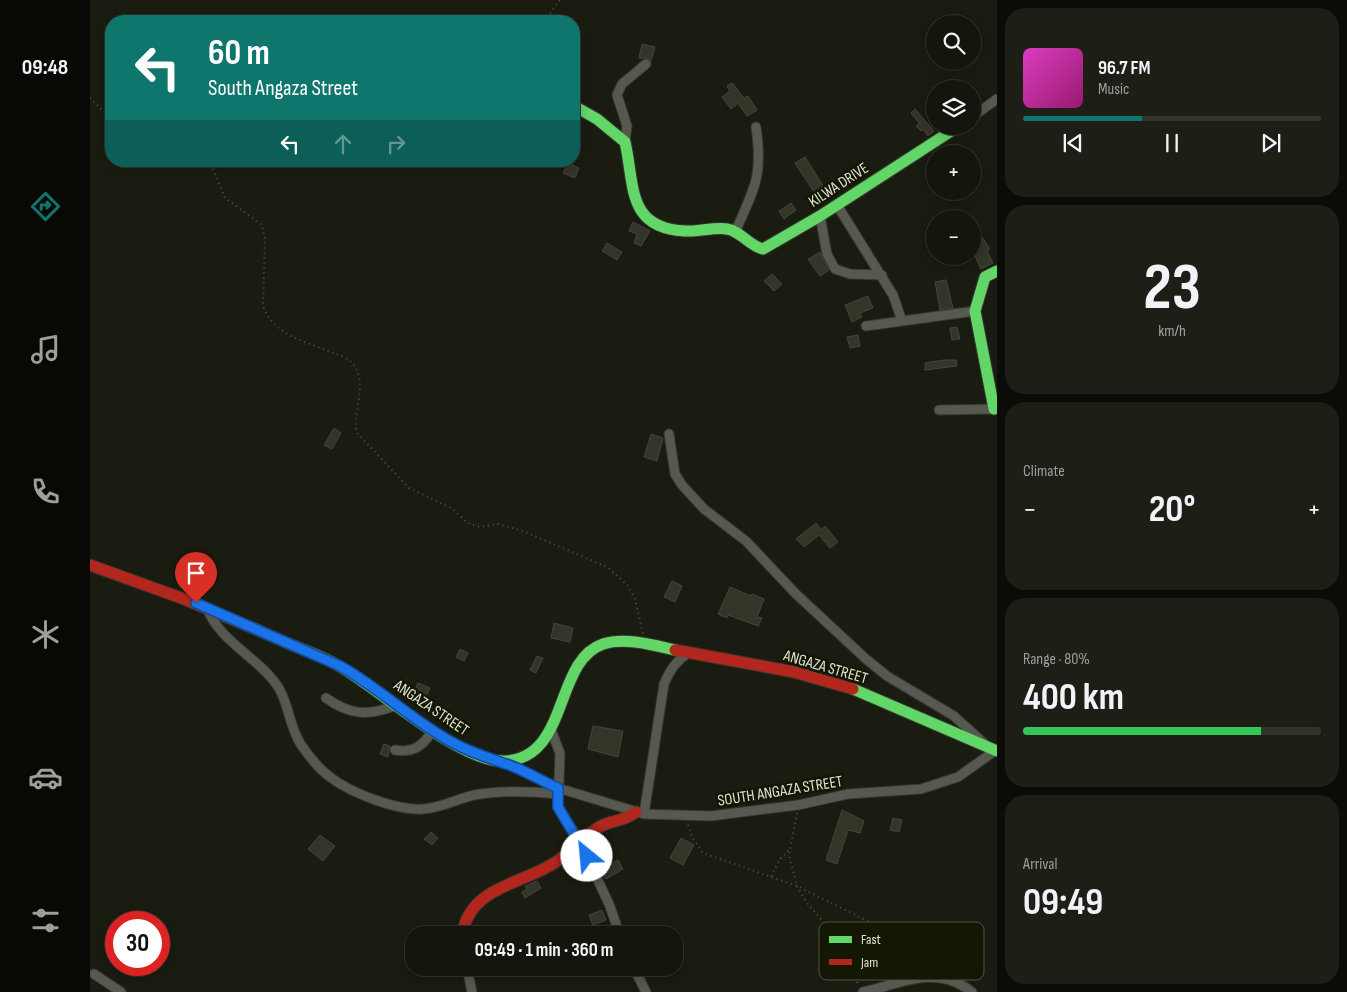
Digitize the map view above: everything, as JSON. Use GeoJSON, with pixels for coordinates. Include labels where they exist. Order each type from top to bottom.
{"type":"FeatureCollection","features":[{"type":"Feature","properties":{"kind":"street"},"geometry":{"type":"LineString","coordinates":[[646,64],[622,84],[617,95],[627,126],[625,142],[631,176],[632,196],[637,210],[648,220],[665,228],[683,231],[724,228],[736,230],[754,190],[759,170],[760,155],[756,127]]}},
{"type":"Feature","properties":{"kind":"street"},"geometry":{"type":"LineString","coordinates":[[981,111],[997,99]]}},
{"type":"Feature","properties":{"kind":"street"},"geometry":{"type":"LineString","coordinates":[[580,109],[597,119],[625,142]]}},
{"type":"Feature","properties":{"kind":"street","name":"KILWA DRIVE"},"geometry":{"type":"LineString","coordinates":[[736,230],[757,249],[763,249],[820,216],[945,135]]}},
{"type":"Feature","properties":{"kind":"street"},"geometry":{"type":"LineString","coordinates":[[837,205],[882,275],[893,295],[902,321]]}},
{"type":"Feature","properties":{"kind":"street"},"geometry":{"type":"LineString","coordinates":[[820,216],[827,254],[835,269],[850,274],[882,275]]}},
{"type":"Feature","properties":{"kind":"street"},"geometry":{"type":"LineString","coordinates":[[939,410],[995,409],[975,311],[985,277],[997,271]]}},
{"type":"Feature","properties":{"kind":"street"},"geometry":{"type":"LineString","coordinates":[[866,326],[975,311]]}},
{"type":"Feature","properties":{"kind":"street"},"geometry":{"type":"LineString","coordinates":[[669,434],[675,474],[692,496],[746,541],[796,594],[866,659],[887,676],[954,716],[995,750]]}},
{"type":"Feature","properties":{"kind":"street","name":"ANGAZA STREET"},"geometry":{"type":"LineString","coordinates":[[90,564],[207,608],[340,666],[361,678],[432,730],[478,756],[507,764],[530,754],[546,739],[578,667],[592,649],[607,642],[645,644],[814,676],[854,690],[995,750]]}},
{"type":"Feature","properties":{"kind":"street"},"geometry":{"type":"LineString","coordinates":[[207,608],[226,635],[271,678],[280,690],[292,727],[300,743],[330,777],[358,792],[406,808],[423,809],[474,795],[508,791],[558,791]]}},
{"type":"Feature","properties":{"kind":"street"},"geometry":{"type":"LineString","coordinates":[[461,926],[467,914],[482,898],[542,871],[602,825],[622,822],[640,813],[664,684],[673,666],[688,653]]}},
{"type":"Feature","properties":{"kind":"street"},"geometry":{"type":"LineString","coordinates":[[326,698],[347,710],[371,714],[397,704]]}},
{"type":"Feature","properties":{"kind":"street"},"geometry":{"type":"LineString","coordinates":[[395,750],[407,752],[416,749],[432,730]]}},
{"type":"Feature","properties":{"kind":"street"},"geometry":{"type":"LineString","coordinates":[[551,730],[560,753],[558,807],[580,842],[609,904],[617,926]]}},
{"type":"Feature","properties":{"kind":"street","name":"SOUTH ANGAZA STREET"},"geometry":{"type":"LineString","coordinates":[[507,764],[558,791],[640,813],[711,816],[798,806],[848,794],[921,789],[958,777],[995,750]]}},
{"type":"Feature","properties":{"kind":"street"},"geometry":{"type":"LineString","coordinates":[[94,974],[121,992]]}},
{"type":"Feature","properties":{"kind":"street"},"geometry":{"type":"LineString","coordinates":[[469,976],[472,992]]}},
{"type":"Feature","properties":{"kind":"street"},"geometry":{"type":"LineString","coordinates":[[638,976],[646,992]]}},
{"type":"Feature","properties":{"kind":"street"},"geometry":{"type":"LineString","coordinates":[[863,992],[917,980]]}},
{"type":"Feature","properties":{"kind":"street"},"geometry":{"type":"LineString","coordinates":[[953,980],[962,984],[972,992]]}},
{"type":"Feature","properties":{"kind":"path"},"geometry":{"type":"LineString","coordinates":[[549,15],[560,0]]}},
{"type":"Feature","properties":{"kind":"path"},"geometry":{"type":"LineString","coordinates":[[90,98],[105,113]]}},
{"type":"Feature","properties":{"kind":"path"},"geometry":{"type":"LineString","coordinates":[[210,167],[225,198],[262,225],[265,239],[262,306],[267,317],[283,333],[344,357],[353,364],[360,384],[359,409],[355,425],[358,434],[409,488],[451,508],[468,523],[480,527],[498,524],[523,531],[610,568],[628,586],[635,599],[645,644]]}},
{"type":"Feature","properties":{"kind":"path"},"geometry":{"type":"LineString","coordinates":[[798,806],[789,850],[791,870],[797,886],[807,903],[823,922]]}},
{"type":"Feature","properties":{"kind":"path"},"geometry":{"type":"LineString","coordinates":[[687,816],[689,830],[703,853],[797,886],[870,922]]}},
{"type":"Feature","properties":{"kind":"path"},"geometry":{"type":"LineString","coordinates":[[770,876],[789,850]]}},
{"type":"Feature","properties":{"kind":"path"},"geometry":{"type":"LineString","coordinates":[[959,980],[962,984]]}},
{"type":"Feature","properties":{"kind":"building"},"geometry":{"type":"Polygon","coordinates":[[[642,44],[655,47],[651,61],[648,58],[639,58],[642,44]]]}},
{"type":"Feature","properties":{"kind":"building"},"geometry":{"type":"Polygon","coordinates":[[[732,83],[744,98],[748,96],[757,110],[747,116],[738,103],[731,109],[722,97],[730,91],[727,86],[732,83]]]}},
{"type":"Feature","properties":{"kind":"building"},"geometry":{"type":"Polygon","coordinates":[[[915,109],[926,122],[926,133],[923,129],[921,131],[916,126],[919,123],[911,113],[915,109]]]}},
{"type":"Feature","properties":{"kind":"building"},"geometry":{"type":"Polygon","coordinates":[[[805,157],[825,189],[816,195],[795,163],[805,157]]]}},
{"type":"Feature","properties":{"kind":"building"},"geometry":{"type":"Polygon","coordinates":[[[566,167],[579,168],[575,178],[563,173],[566,167]]]}},
{"type":"Feature","properties":{"kind":"building"},"geometry":{"type":"Polygon","coordinates":[[[791,203],[796,210],[784,219],[779,211],[791,203]]]}},
{"type":"Feature","properties":{"kind":"building"},"geometry":{"type":"Polygon","coordinates":[[[633,222],[650,231],[641,246],[634,243],[637,234],[629,231],[633,222]]]}},
{"type":"Feature","properties":{"kind":"building"},"geometry":{"type":"Polygon","coordinates":[[[981,236],[990,249],[987,251],[993,263],[981,269],[979,265],[981,265],[981,236]]]}},
{"type":"Feature","properties":{"kind":"building"},"geometry":{"type":"Polygon","coordinates":[[[607,243],[622,252],[617,260],[602,251],[607,243]]]}},
{"type":"Feature","properties":{"kind":"building"},"geometry":{"type":"Polygon","coordinates":[[[820,252],[829,270],[820,276],[808,259],[820,252]]]}},
{"type":"Feature","properties":{"kind":"building"},"geometry":{"type":"Polygon","coordinates":[[[772,274],[782,284],[774,291],[764,281],[772,274]]]}},
{"type":"Feature","properties":{"kind":"building"},"geometry":{"type":"Polygon","coordinates":[[[946,280],[953,308],[940,310],[935,282],[946,280]]]}},
{"type":"Feature","properties":{"kind":"building"},"geometry":{"type":"Polygon","coordinates":[[[868,296],[873,308],[860,313],[862,317],[852,322],[845,305],[868,296]]]}},
{"type":"Feature","properties":{"kind":"building"},"geometry":{"type":"Polygon","coordinates":[[[957,327],[960,339],[952,340],[950,328],[957,327]]]}},
{"type":"Feature","properties":{"kind":"building"},"geometry":{"type":"Polygon","coordinates":[[[858,335],[860,346],[850,348],[847,337],[858,335]]]}},
{"type":"Feature","properties":{"kind":"building"},"geometry":{"type":"Polygon","coordinates":[[[956,360],[957,366],[925,370],[925,363],[956,360]]]}},
{"type":"Feature","properties":{"kind":"building"},"geometry":{"type":"Polygon","coordinates":[[[334,428],[341,433],[332,449],[324,445],[334,428]]]}},
{"type":"Feature","properties":{"kind":"building"},"geometry":{"type":"Polygon","coordinates":[[[651,434],[663,438],[657,461],[644,457],[651,434]]]}},
{"type":"Feature","properties":{"kind":"building"},"geometry":{"type":"Polygon","coordinates":[[[816,523],[821,530],[825,526],[838,542],[830,548],[819,535],[804,547],[796,539],[816,523]]]}},
{"type":"Feature","properties":{"kind":"building"},"geometry":{"type":"Polygon","coordinates":[[[672,581],[682,586],[675,602],[664,597],[672,581]]]}},
{"type":"Feature","properties":{"kind":"building"},"geometry":{"type":"Polygon","coordinates":[[[730,587],[764,599],[757,617],[762,618],[758,626],[728,615],[727,618],[718,614],[730,587]]]}},
{"type":"Feature","properties":{"kind":"building"},"geometry":{"type":"Polygon","coordinates":[[[554,623],[573,628],[570,642],[551,638],[554,623]]]}},
{"type":"Feature","properties":{"kind":"building"},"geometry":{"type":"Polygon","coordinates":[[[460,649],[468,653],[464,661],[456,657],[460,649]]]}},
{"type":"Feature","properties":{"kind":"building"},"geometry":{"type":"Polygon","coordinates":[[[537,656],[543,658],[536,673],[530,670],[537,656]]]}},
{"type":"Feature","properties":{"kind":"building"},"geometry":{"type":"Polygon","coordinates":[[[418,683],[430,688],[425,699],[413,694],[418,683]]]}},
{"type":"Feature","properties":{"kind":"building"},"geometry":{"type":"Polygon","coordinates":[[[593,726],[623,731],[618,757],[588,749],[593,726]]]}},
{"type":"Feature","properties":{"kind":"building"},"geometry":{"type":"Polygon","coordinates":[[[384,744],[390,746],[388,757],[380,754],[384,744]]]}},
{"type":"Feature","properties":{"kind":"building"},"geometry":{"type":"Polygon","coordinates":[[[842,810],[864,821],[860,833],[848,830],[837,864],[826,860],[842,810]]]}},
{"type":"Feature","properties":{"kind":"building"},"geometry":{"type":"Polygon","coordinates":[[[893,818],[902,820],[899,832],[890,830],[893,818]]]}},
{"type":"Feature","properties":{"kind":"building"},"geometry":{"type":"Polygon","coordinates":[[[431,832],[438,838],[432,845],[424,839],[431,832]]]}},
{"type":"Feature","properties":{"kind":"building"},"geometry":{"type":"Polygon","coordinates":[[[320,835],[335,846],[323,861],[308,849],[320,835]]]}},
{"type":"Feature","properties":{"kind":"building"},"geometry":{"type":"Polygon","coordinates":[[[681,838],[694,845],[683,865],[670,858],[681,838]]]}},
{"type":"Feature","properties":{"kind":"building"},"geometry":{"type":"Polygon","coordinates":[[[618,860],[623,869],[606,879],[600,869],[618,860]]]}},
{"type":"Feature","properties":{"kind":"building"},"geometry":{"type":"Polygon","coordinates":[[[537,881],[541,888],[525,898],[522,892],[527,889],[525,886],[537,881]]]}},
{"type":"Feature","properties":{"kind":"building"},"geometry":{"type":"Polygon","coordinates":[[[602,910],[606,920],[593,925],[589,915],[602,910]]]}},
{"type":"Feature","properties":{"kind":"traffic: fast"},"geometry":{"type":"LineString","coordinates":[[580,109],[597,119],[625,142],[637,202],[643,213],[652,222],[666,228],[685,231],[732,230],[753,245],[763,249],[820,216],[945,135]]}},
{"type":"Feature","properties":{"kind":"traffic: fast"},"geometry":{"type":"LineString","coordinates":[[994,409],[975,311],[985,277],[997,271]]}},
{"type":"Feature","properties":{"kind":"traffic: fast"},"geometry":{"type":"LineString","coordinates":[[276,638],[341,667],[420,723],[465,750],[485,758],[503,761],[524,756],[540,745],[551,728],[576,669],[587,654],[603,644],[620,641],[639,642],[675,650]]}},
{"type":"Feature","properties":{"kind":"traffic: fast"},"geometry":{"type":"LineString","coordinates":[[853,689],[997,751]]}},
{"type":"Feature","properties":{"kind":"traffic: jam"},"geometry":{"type":"LineString","coordinates":[[90,565],[184,599],[276,638]]}},
{"type":"Feature","properties":{"kind":"traffic: jam"},"geometry":{"type":"LineString","coordinates":[[675,650],[794,672],[853,689]]}},
{"type":"Feature","properties":{"kind":"traffic: jam"},"geometry":{"type":"LineString","coordinates":[[465,926],[475,906],[486,896],[556,862],[601,826],[628,817],[636,812]]}},
{"type":"Feature","properties":{"kind":"route"},"geometry":{"type":"LineString","coordinates":[[196,603],[340,666],[382,692],[439,735],[458,746],[478,756],[507,764],[558,788],[558,807],[587,856]]}}]}
